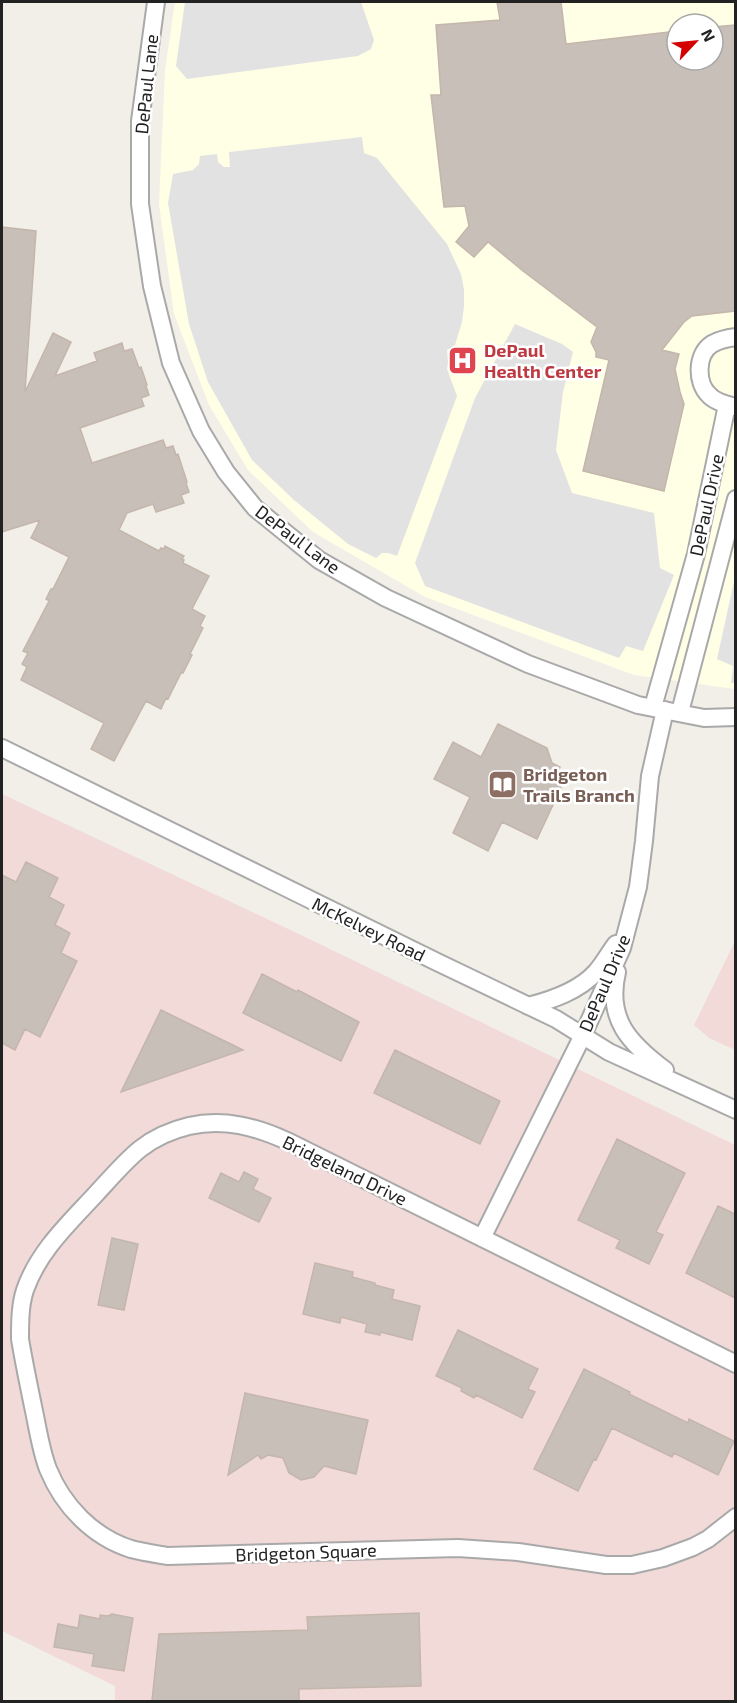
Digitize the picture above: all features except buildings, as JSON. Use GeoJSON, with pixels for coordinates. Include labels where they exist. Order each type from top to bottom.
{"type":"FeatureCollection","features":[{"type":"Feature","properties":{"kind":"street","name":"DePaul Lane"},"geometry":{"type":"LineString","coordinates":[[156,2],[140,121],[140,204],[152,286],[171,363],[201,431],[226,472],[255,508],[319,560],[386,598],[528,664],[638,705],[704,718],[735,717]]}},
{"type":"Feature","properties":{"kind":"street","name":"DePaul Drive"},"geometry":{"type":"LineString","coordinates":[[482,1238],[583,1035],[622,948],[638,887],[650,776],[666,710],[696,554],[731,406],[709,396],[700,382],[702,357],[712,344],[735,337]]}},
{"type":"Feature","properties":{"kind":"street","name":"DePaul Drive"},"geometry":{"type":"LineString","coordinates":[[666,710],[735,499]]}},
{"type":"Feature","properties":{"kind":"street","name":"McKelvey Road"},"geometry":{"type":"LineString","coordinates":[[2,748],[406,948],[556,1019],[609,1052],[735,1110]]}},
{"type":"Feature","properties":{"kind":"street"},"geometry":{"type":"LineString","coordinates":[[528,1006],[569,992],[596,972],[627,928]]}},
{"type":"Feature","properties":{"kind":"street"},"geometry":{"type":"LineString","coordinates":[[622,948],[613,987],[615,1008],[626,1033],[641,1052],[692,1090]]}},
{"type":"Feature","properties":{"kind":"street","name":"Bridgeland Drive"},"geometry":{"type":"LineString","coordinates":[[20,1323],[25,1290],[38,1263],[62,1230],[125,1163],[139,1150],[162,1136],[189,1126],[227,1123],[247,1126],[274,1135],[735,1364]]}},
{"type":"Feature","properties":{"kind":"street","name":"Bridgeton Square"},"geometry":{"type":"LineString","coordinates":[[20,1323],[21,1349],[42,1450],[55,1484],[72,1509],[87,1525],[106,1538],[130,1549],[167,1556],[458,1548],[518,1552],[606,1565],[632,1565],[663,1558],[693,1547],[708,1539],[735,1517]]}},
{"type":"Feature","properties":{"kind":"shaded area","name":"DePaul Health Center"},"geometry":{"type":"Polygon","coordinates":[[[175,2],[735,2],[735,689],[634,675],[425,597],[313,532],[248,470],[209,405],[174,314],[159,204],[165,70],[175,2]]]}},
{"type":"Feature","properties":{"kind":"shaded area"},"geometry":{"type":"Polygon","coordinates":[[[185,2],[361,2],[374,40],[371,49],[358,56],[187,79],[176,66],[185,2]]]}},
{"type":"Feature","properties":{"kind":"shaded area"},"geometry":{"type":"Polygon","coordinates":[[[362,137],[364,153],[377,158],[447,244],[461,274],[464,290],[462,322],[455,345],[447,350],[447,369],[457,396],[397,556],[382,553],[376,558],[348,544],[294,500],[252,460],[208,382],[189,324],[168,203],[173,174],[193,170],[199,164],[200,156],[217,154],[218,162],[224,167],[230,167],[229,152],[362,137]]]}},
{"type":"Feature","properties":{"kind":"shaded area"},"geometry":{"type":"Polygon","coordinates":[[[515,324],[562,344],[573,352],[563,392],[556,450],[572,493],[654,513],[660,568],[674,575],[643,651],[626,646],[619,658],[425,586],[415,563],[475,398],[515,324]]]}},
{"type":"Feature","properties":{"kind":"shaded area"},"geometry":{"type":"Polygon","coordinates":[[[735,577],[736,683],[731,683],[733,666],[717,659],[735,577]]]}},
{"type":"Feature","properties":{"kind":"shaded area"},"geometry":{"type":"Polygon","coordinates":[[[2,794],[301,935],[735,1145],[735,1701],[115,1701],[115,1686],[2,1631],[2,794]]]}},
{"type":"Feature","properties":{"kind":"shaded area"},"geometry":{"type":"Polygon","coordinates":[[[735,941],[736,1050],[709,1038],[694,1025],[735,941]]]}},
{"type":"Feature","properties":{"kind":"place","name":"DePaul Health Center"},"geometry":{"type":"Point","coordinates":[463,360]}},
{"type":"Feature","properties":{"kind":"place","name":"Bridgeton Trails Branch"},"geometry":{"type":"Point","coordinates":[502,784]}}]}
